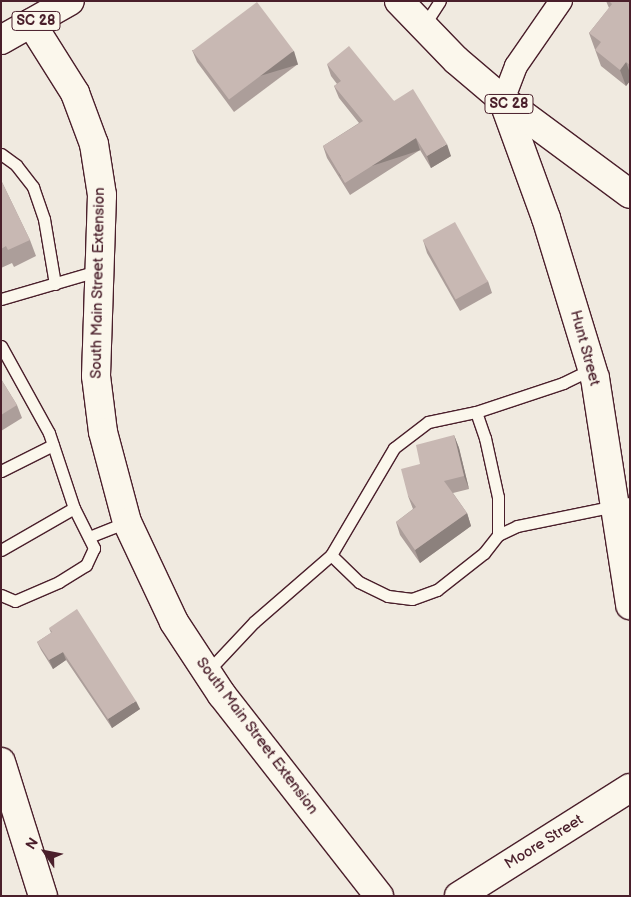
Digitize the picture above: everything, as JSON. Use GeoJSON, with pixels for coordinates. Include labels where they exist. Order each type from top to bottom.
{"type":"FeatureCollection","features":[{"type":"Feature","properties":{"kind":"street","name":"SC 28"},"geometry":{"type":"LineString","coordinates":[[1,40],[70,1]]}},
{"type":"Feature","properties":{"kind":"street","name":"SC 28"},"geometry":{"type":"LineString","coordinates":[[399,1],[423,27],[503,100],[630,194]]}},
{"type":"Feature","properties":{"kind":"street"},"geometry":{"type":"LineString","coordinates":[[503,100],[516,66],[553,4]]}},
{"type":"Feature","properties":{"kind":"street","name":"South Main Street Extension"},"geometry":{"type":"LineString","coordinates":[[31,23],[76,93],[94,144],[102,195],[97,271],[96,376],[103,432],[127,522],[174,622],[207,672],[379,896]]}},
{"type":"Feature","properties":{"kind":"street","name":"Hunt Street"},"geometry":{"type":"LineString","coordinates":[[503,100],[546,218],[592,368],[623,505],[630,605]]}},
{"type":"Feature","properties":{"kind":"street"},"geometry":{"type":"LineString","coordinates":[[1,762],[43,896]]}},
{"type":"Feature","properties":{"kind":"street","name":"Moore Street"},"geometry":{"type":"LineString","coordinates":[[459,896],[630,788]]}},
{"type":"Feature","properties":{"kind":"lane"},"geometry":{"type":"LineString","coordinates":[[423,27],[440,1]]}},
{"type":"Feature","properties":{"kind":"lane"},"geometry":{"type":"LineString","coordinates":[[1,154],[16,165],[32,187],[44,218],[55,284]]}},
{"type":"Feature","properties":{"kind":"lane"},"geometry":{"type":"LineString","coordinates":[[1,299],[97,271]]}},
{"type":"Feature","properties":{"kind":"lane"},"geometry":{"type":"LineString","coordinates":[[1,346],[53,445],[74,508],[94,548],[86,565],[59,582],[15,601],[1,595]]}},
{"type":"Feature","properties":{"kind":"lane"},"geometry":{"type":"LineString","coordinates":[[207,672],[254,622],[331,555],[394,448],[428,422],[476,412],[562,383],[592,368]]}},
{"type":"Feature","properties":{"kind":"lane"},"geometry":{"type":"LineString","coordinates":[[476,412],[496,488],[498,535]]}},
{"type":"Feature","properties":{"kind":"lane"},"geometry":{"type":"LineString","coordinates":[[1,471],[53,445]]}},
{"type":"Feature","properties":{"kind":"lane"},"geometry":{"type":"LineString","coordinates":[[331,555],[358,582],[388,596],[412,599],[437,590],[484,553],[498,535],[517,526],[623,505]]}},
{"type":"Feature","properties":{"kind":"lane"},"geometry":{"type":"LineString","coordinates":[[1,550],[74,508]]}},
{"type":"Feature","properties":{"kind":"lane"},"geometry":{"type":"LineString","coordinates":[[89,537],[127,522]]}},
{"type":"Feature","properties":{"kind":"building"},"geometry":{"type":"Polygon","coordinates":[[[609,1],[630,1],[630,65],[626,62],[620,70],[595,50],[601,42],[589,33],[612,4],[609,1]]]}},
{"type":"Feature","properties":{"kind":"building"},"geometry":{"type":"Polygon","coordinates":[[[257,2],[294,51],[229,99],[192,51],[257,2]]]}},
{"type":"Feature","properties":{"kind":"building"},"geometry":{"type":"Polygon","coordinates":[[[349,46],[394,101],[413,89],[447,144],[427,156],[416,138],[345,183],[323,146],[363,121],[334,86],[341,81],[327,64],[349,46]]]}},
{"type":"Feature","properties":{"kind":"building"},"geometry":{"type":"Polygon","coordinates":[[[1,180],[30,240],[8,250],[6,246],[1,249],[1,180]]]}},
{"type":"Feature","properties":{"kind":"building"},"geometry":{"type":"Polygon","coordinates":[[[455,222],[488,281],[456,299],[423,240],[455,222]]]}},
{"type":"Feature","properties":{"kind":"building"},"geometry":{"type":"Polygon","coordinates":[[[1,379],[17,405],[1,415],[1,379]]]}},
{"type":"Feature","properties":{"kind":"building"},"geometry":{"type":"Polygon","coordinates":[[[454,435],[464,476],[444,481],[467,513],[415,550],[396,522],[416,507],[408,496],[401,469],[420,464],[416,445],[454,435]]]}},
{"type":"Feature","properties":{"kind":"building"},"geometry":{"type":"Polygon","coordinates":[[[77,609],[136,701],[108,719],[63,652],[49,660],[37,642],[52,632],[49,628],[77,609]]]}}]}
